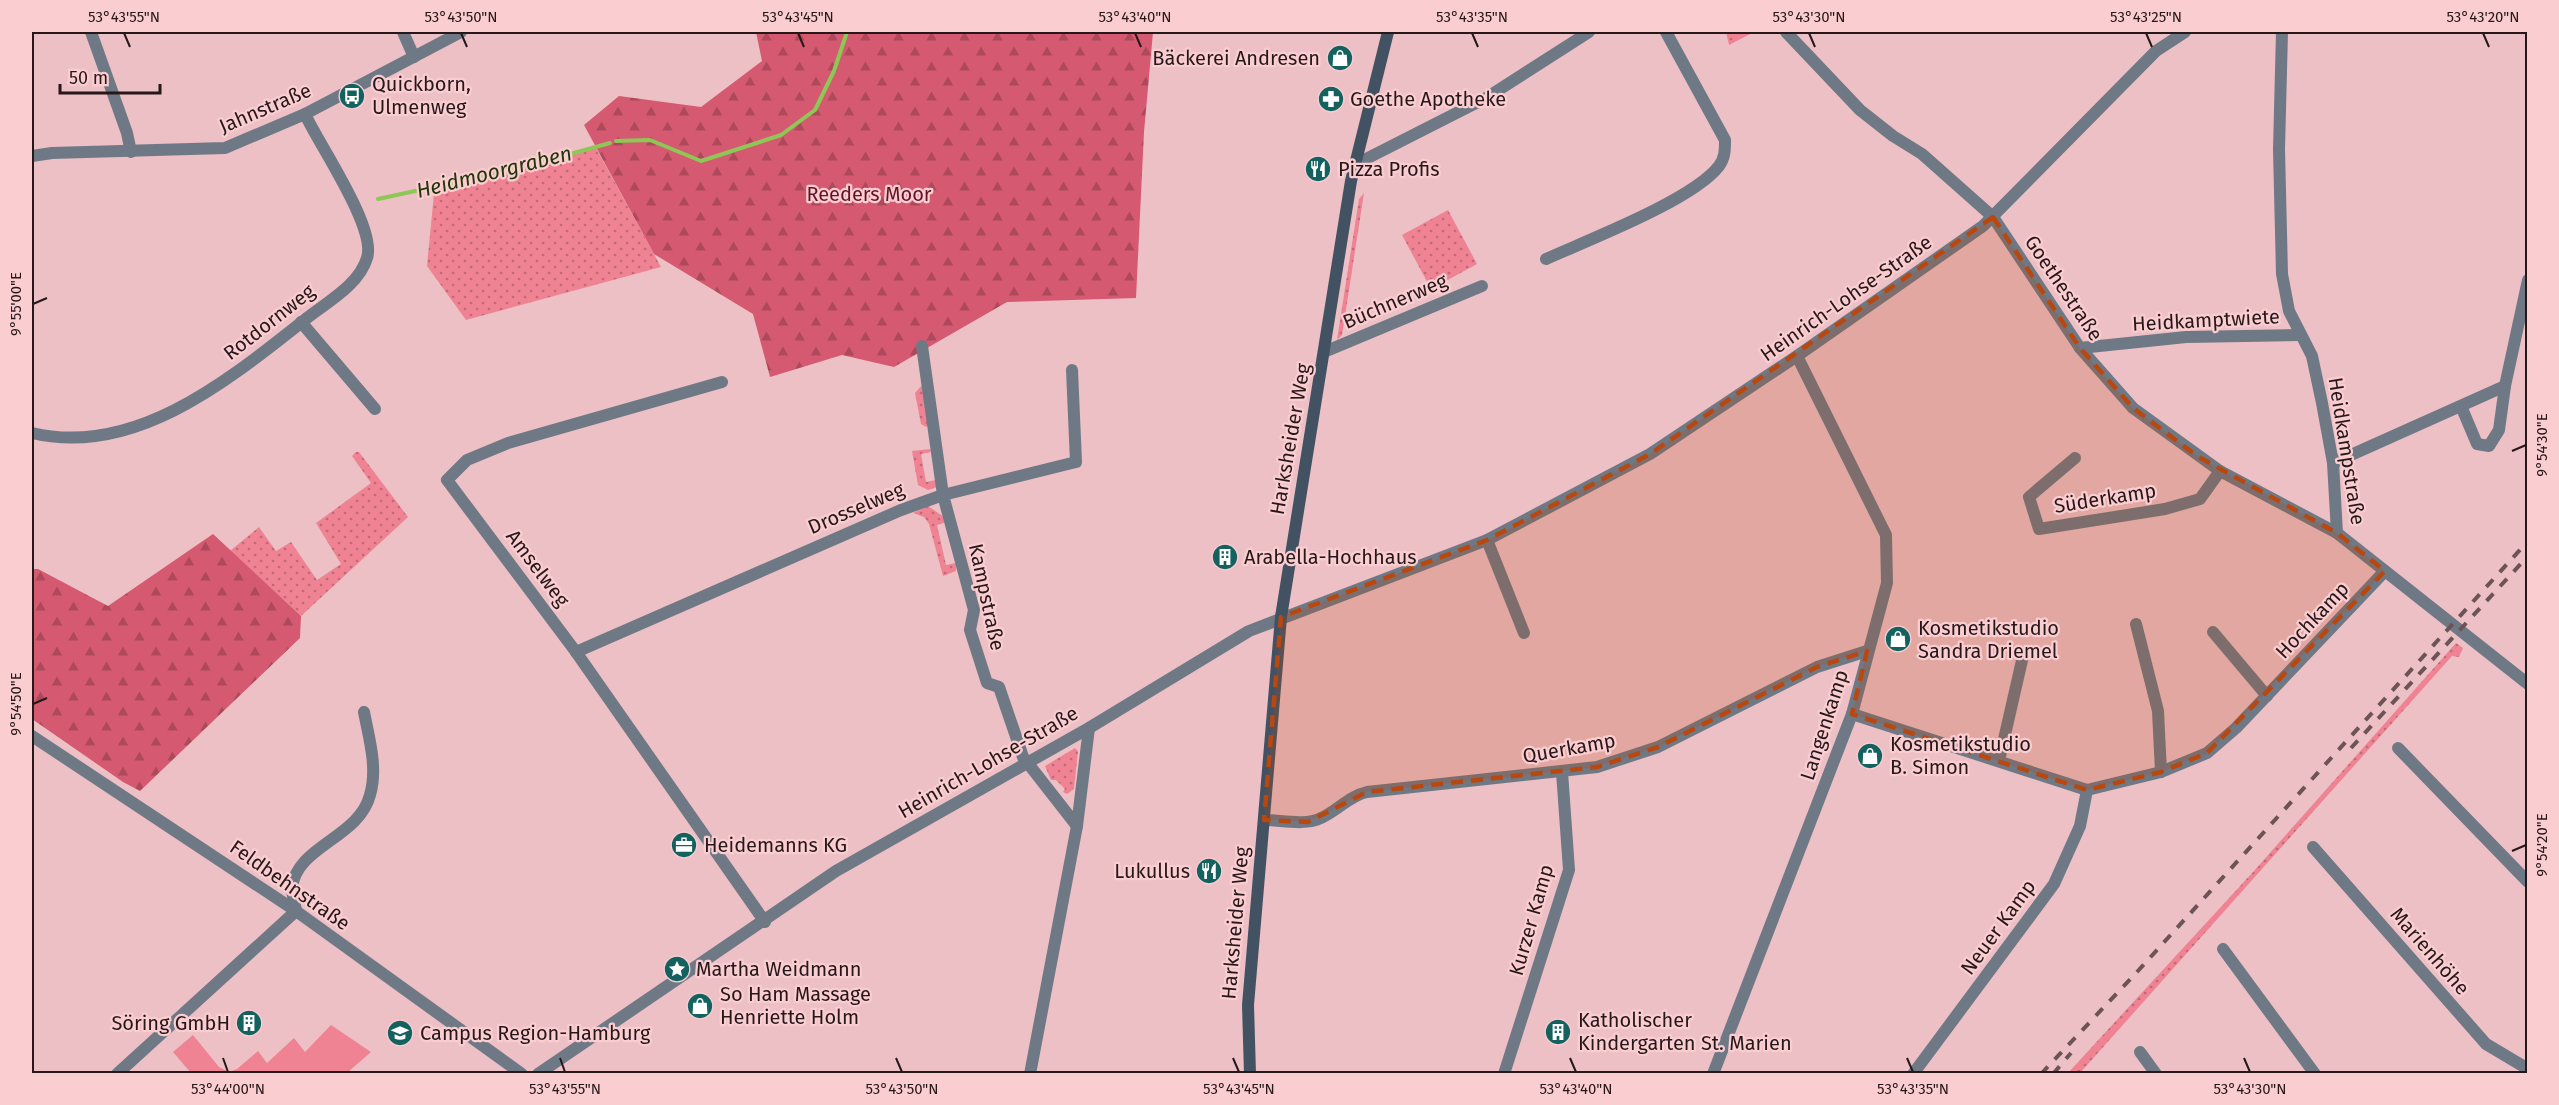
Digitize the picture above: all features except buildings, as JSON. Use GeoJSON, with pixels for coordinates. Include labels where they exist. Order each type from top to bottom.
{"type":"FeatureCollection","features":[{"type":"Feature","properties":{"kind":"main road","name":"Harksheider Weg"},"geometry":{"type":"LineString","coordinates":[[1250,1074],[1248,1005],[1281,617],[1356,164],[1388,32]]}},
{"type":"Feature","properties":{"kind":"street"},"geometry":{"type":"LineString","coordinates":[[91,32],[127,133],[131,152]]}},
{"type":"Feature","properties":{"kind":"street"},"geometry":{"type":"LineString","coordinates":[[403,32],[414,57]]}},
{"type":"Feature","properties":{"kind":"street","name":"Jahnstraße"},"geometry":{"type":"LineString","coordinates":[[32,156],[52,153],[225,148],[305,114],[461,32]]}},
{"type":"Feature","properties":{"kind":"street"},"geometry":{"type":"LineString","coordinates":[[1356,164],[1394,147],[1486,98],[1589,32]]}},
{"type":"Feature","properties":{"kind":"street"},"geometry":{"type":"LineString","coordinates":[[1546,259],[1671,201],[1706,179],[1719,166],[1725,153],[1725,140],[1666,32]]}},
{"type":"Feature","properties":{"kind":"street","name":"Goethestraße"},"geometry":{"type":"LineString","coordinates":[[1786,32],[1860,110],[1893,136],[1922,154],[1993,217],[2080,348],[2133,408],[2220,471],[2337,533]]}},
{"type":"Feature","properties":{"kind":"street","name":"Heinrich-Lohse-Straße"},"geometry":{"type":"LineString","coordinates":[[538,1074],[765,922],[836,871],[1089,728],[1249,630],[1487,540],[1650,454],[1797,356],[1993,217],[2156,51],[2185,32]]}},
{"type":"Feature","properties":{"kind":"street","name":"Heidkampstraße"},"geometry":{"type":"LineString","coordinates":[[2282,32],[2279,149],[2282,274],[2289,311],[2312,356],[2333,463],[2337,533],[2528,684]]}},
{"type":"Feature","properties":{"kind":"street","name":"Rotdornweg"},"geometry":{"type":"LineString","coordinates":[[32,433],[83,437],[140,425],[205,393],[353,282],[368,257],[368,242],[355,204],[305,114]]}},
{"type":"Feature","properties":{"kind":"street"},"geometry":{"type":"LineString","coordinates":[[2461,406],[2477,444],[2489,446],[2499,430],[2505,386],[2522,327],[2528,280]]}},
{"type":"Feature","properties":{"kind":"street","name":"Büchnerweg"},"geometry":{"type":"LineString","coordinates":[[1324,352],[1482,286]]}},
{"type":"Feature","properties":{"kind":"street"},"geometry":{"type":"LineString","coordinates":[[301,322],[375,409]]}},
{"type":"Feature","properties":{"kind":"street","name":"Heidkamptwiete"},"geometry":{"type":"LineString","coordinates":[[2080,348],[2186,337],[2299,334]]}},
{"type":"Feature","properties":{"kind":"street","name":"Kampstraße"},"geometry":{"type":"LineString","coordinates":[[922,346],[943,495],[974,610],[970,630],[987,683],[999,687],[1023,757],[1029,761],[1032,771],[1077,826]]}},
{"type":"Feature","properties":{"kind":"street","name":"Langenkamp"},"geometry":{"type":"LineString","coordinates":[[1713,1074],[1852,714],[1887,583],[1886,535],[1797,356]]}},
{"type":"Feature","properties":{"kind":"street","name":"Drosselweg"},"geometry":{"type":"LineString","coordinates":[[576,651],[901,510],[943,495],[1076,462],[1072,370]]}},
{"type":"Feature","properties":{"kind":"street","name":"Amselweg"},"geometry":{"type":"LineString","coordinates":[[722,382],[508,443],[467,460],[447,480],[576,651],[765,922]]}},
{"type":"Feature","properties":{"kind":"street"},"geometry":{"type":"LineString","coordinates":[[2333,463],[2505,386]]}},
{"type":"Feature","properties":{"kind":"street","name":"Süderkamp"},"geometry":{"type":"LineString","coordinates":[[2075,458],[2029,498],[2039,529],[2165,508],[2200,499],[2220,471]]}},
{"type":"Feature","properties":{"kind":"street"},"geometry":{"type":"LineString","coordinates":[[1487,540],[1524,633]]}},
{"type":"Feature","properties":{"kind":"street","name":"Hochkamp"},"geometry":{"type":"LineString","coordinates":[[2087,790],[2161,772],[2207,753],[2236,728],[2385,571]]}},
{"type":"Feature","properties":{"kind":"street"},"geometry":{"type":"LineString","coordinates":[[2136,624],[2158,711],[2161,772]]}},
{"type":"Feature","properties":{"kind":"street"},"geometry":{"type":"LineString","coordinates":[[2213,632],[2267,696]]}},
{"type":"Feature","properties":{"kind":"street","name":"Querkamp"},"geometry":{"type":"LineString","coordinates":[[1264,820],[1308,822],[1320,819],[1358,794],[1367,792],[1597,767],[1658,747],[1817,667],[1867,651]]}},
{"type":"Feature","properties":{"kind":"street"},"geometry":{"type":"LineString","coordinates":[[1999,762],[2023,656]]}},
{"type":"Feature","properties":{"kind":"street"},"geometry":{"type":"LineString","coordinates":[[117,1074],[296,911],[292,890],[297,871],[306,859],[349,828],[360,817],[370,797],[373,783],[372,751],[364,712]]}},
{"type":"Feature","properties":{"kind":"street"},"geometry":{"type":"LineString","coordinates":[[1852,714],[2087,790]]}},
{"type":"Feature","properties":{"kind":"street"},"geometry":{"type":"LineString","coordinates":[[1030,1074],[1077,826],[1089,728]]}},
{"type":"Feature","properties":{"kind":"street","name":"Feldbehnstraße"},"geometry":{"type":"LineString","coordinates":[[32,736],[296,911],[522,1074]]}},
{"type":"Feature","properties":{"kind":"street"},"geometry":{"type":"LineString","coordinates":[[2398,748],[2528,882]]}},
{"type":"Feature","properties":{"kind":"street","name":"Kurzer Kamp"},"geometry":{"type":"LineString","coordinates":[[1504,1074],[1569,870],[1562,772]]}},
{"type":"Feature","properties":{"kind":"street","name":"Neuer Kamp"},"geometry":{"type":"LineString","coordinates":[[1913,1074],[2054,884],[2080,826],[2087,790]]}},
{"type":"Feature","properties":{"kind":"street","name":"Marienhöhe"},"geometry":{"type":"LineString","coordinates":[[2313,847],[2486,1044],[2528,1069]]}},
{"type":"Feature","properties":{"kind":"street"},"geometry":{"type":"LineString","coordinates":[[2223,949],[2315,1074]]}},
{"type":"Feature","properties":{"kind":"street"},"geometry":{"type":"LineString","coordinates":[[2139,1052],[2156,1074]]}},
{"type":"Feature","properties":{"kind":"highlighted area"},"geometry":{"type":"Polygon","coordinates":[[[1993,217],[2080,348],[2133,408],[2197,456],[2337,533],[2385,571],[2207,753],[2161,772],[2087,790],[1852,714],[1867,651],[1817,667],[1658,747],[1597,767],[1367,792],[1308,822],[1264,820],[1281,617],[1487,540],[1650,454],[1993,217]]]}},
{"type":"Feature","properties":{"kind":"shaded area"},"geometry":{"type":"Polygon","coordinates":[[[1726,32],[1754,32],[1729,45],[1726,32]]]}},
{"type":"Feature","properties":{"kind":"shaded area"},"geometry":{"type":"Polygon","coordinates":[[[596,148],[661,267],[466,320],[427,266],[435,183],[596,148]]]}},
{"type":"Feature","properties":{"kind":"shaded area"},"geometry":{"type":"Polygon","coordinates":[[[1364,193],[1342,335],[1337,340],[1359,199],[1364,193]]]}},
{"type":"Feature","properties":{"kind":"shaded area"},"geometry":{"type":"Polygon","coordinates":[[[1448,210],[1477,264],[1431,289],[1402,235],[1448,210]]]}},
{"type":"Feature","properties":{"kind":"shaded area"},"geometry":{"type":"Polygon","coordinates":[[[923,384],[930,424],[926,427],[921,424],[915,393],[923,384]]]}},
{"type":"Feature","properties":{"kind":"shaded area"},"geometry":{"type":"Polygon","coordinates":[[[930,449],[931,452],[921,454],[926,482],[936,480],[937,487],[928,490],[918,485],[912,451],[930,449]]]}},
{"type":"Feature","properties":{"kind":"shaded area"},"geometry":{"type":"Polygon","coordinates":[[[359,452],[408,517],[301,616],[230,551],[259,527],[276,551],[291,542],[317,580],[341,564],[316,523],[371,483],[352,456],[359,452]]]}},
{"type":"Feature","properties":{"kind":"shaded area"},"geometry":{"type":"Polygon","coordinates":[[[928,506],[944,517],[944,523],[937,525],[946,565],[956,563],[956,571],[943,576],[929,524],[924,517],[913,513],[928,506]]]}},
{"type":"Feature","properties":{"kind":"shaded area"},"geometry":{"type":"Polygon","coordinates":[[[2456,643],[2463,648],[2459,657],[2452,656],[2080,1073],[2068,1073],[2253,872],[2456,643]]]}},
{"type":"Feature","properties":{"kind":"shaded area"},"geometry":{"type":"Polygon","coordinates":[[[1075,748],[1078,751],[1074,789],[1067,794],[1063,792],[1065,789],[1056,780],[1051,780],[1045,766],[1075,748]]]}},
{"type":"Feature","properties":{"kind":"shaded area"},"geometry":{"type":"Polygon","coordinates":[[[331,1025],[371,1052],[347,1073],[191,1073],[173,1052],[193,1035],[219,1067],[229,1072],[237,1069],[258,1051],[267,1063],[294,1038],[305,1052],[331,1025]]]}},
{"type":"Feature","properties":{"kind":"green space","name":"Reeders Moor"},"geometry":{"type":"Polygon","coordinates":[[[756,32],[1153,32],[1144,132],[1136,298],[1007,302],[894,367],[842,355],[770,377],[753,314],[654,254],[584,125],[619,96],[701,107],[762,61],[756,32]]]}},
{"type":"Feature","properties":{"kind":"green space"},"geometry":{"type":"Polygon","coordinates":[[[213,534],[301,616],[300,638],[140,791],[123,782],[32,719],[32,569],[38,569],[108,606],[213,534]]]}},
{"type":"Feature","properties":{"kind":"waterway","name":"Heidmoorgraben"},"geometry":{"type":"LineString","coordinates":[[616,141],[650,140],[701,161],[781,135],[815,110],[834,71],[847,32]]}},
{"type":"Feature","properties":{"kind":"waterway","name":"Heidmoorgraben"},"geometry":{"type":"LineString","coordinates":[[378,199],[508,171],[610,143]]}},
{"type":"Feature","properties":{"kind":"railway"},"geometry":{"type":"LineString","coordinates":[[2041,1074],[2137,972],[2528,541]]}},
{"type":"Feature","properties":{"kind":"railway"},"geometry":{"type":"LineString","coordinates":[[2351,748],[2528,556]]}},
{"type":"Feature","properties":{"kind":"railway"},"geometry":{"type":"LineString","coordinates":[[2053,1074],[2071,1053]]}},
{"type":"Feature","properties":{"kind":"place","name":"Bäckerei Andresen"},"geometry":{"type":"Point","coordinates":[1340,58]}},
{"type":"Feature","properties":{"kind":"place","name":"Quickborn, Ulmenweg"},"geometry":{"type":"Point","coordinates":[352,96]}},
{"type":"Feature","properties":{"kind":"place","name":"Goethe Apotheke"},"geometry":{"type":"Point","coordinates":[1331,99]}},
{"type":"Feature","properties":{"kind":"place","name":"Pizza Profis"},"geometry":{"type":"Point","coordinates":[1318,169]}},
{"type":"Feature","properties":{"kind":"place","name":"Arabella-Hochhaus"},"geometry":{"type":"Point","coordinates":[1225,557]}},
{"type":"Feature","properties":{"kind":"place","name":"Kosmetikstudio Sandra Driemel"},"geometry":{"type":"Point","coordinates":[1898,639]}},
{"type":"Feature","properties":{"kind":"place","name":"Kosmetikstudio B. Simon"},"geometry":{"type":"Point","coordinates":[1870,756]}},
{"type":"Feature","properties":{"kind":"place","name":"Heidemanns KG"},"geometry":{"type":"Point","coordinates":[684,845]}},
{"type":"Feature","properties":{"kind":"place","name":"Lukullus"},"geometry":{"type":"Point","coordinates":[1209,871]}},
{"type":"Feature","properties":{"kind":"place","name":"Martha Weidmann"},"geometry":{"type":"Point","coordinates":[677,969]}},
{"type":"Feature","properties":{"kind":"place","name":"So Ham Massage Henriette Holm"},"geometry":{"type":"Point","coordinates":[700,1006]}},
{"type":"Feature","properties":{"kind":"place","name":"Söring GmbH"},"geometry":{"type":"Point","coordinates":[249,1023]}},
{"type":"Feature","properties":{"kind":"place","name":"Katholischer Kindergarten St. Marien"},"geometry":{"type":"Point","coordinates":[1558,1032]}},
{"type":"Feature","properties":{"kind":"place","name":"Campus Region-Hamburg"},"geometry":{"type":"Point","coordinates":[400,1033]}}]}
